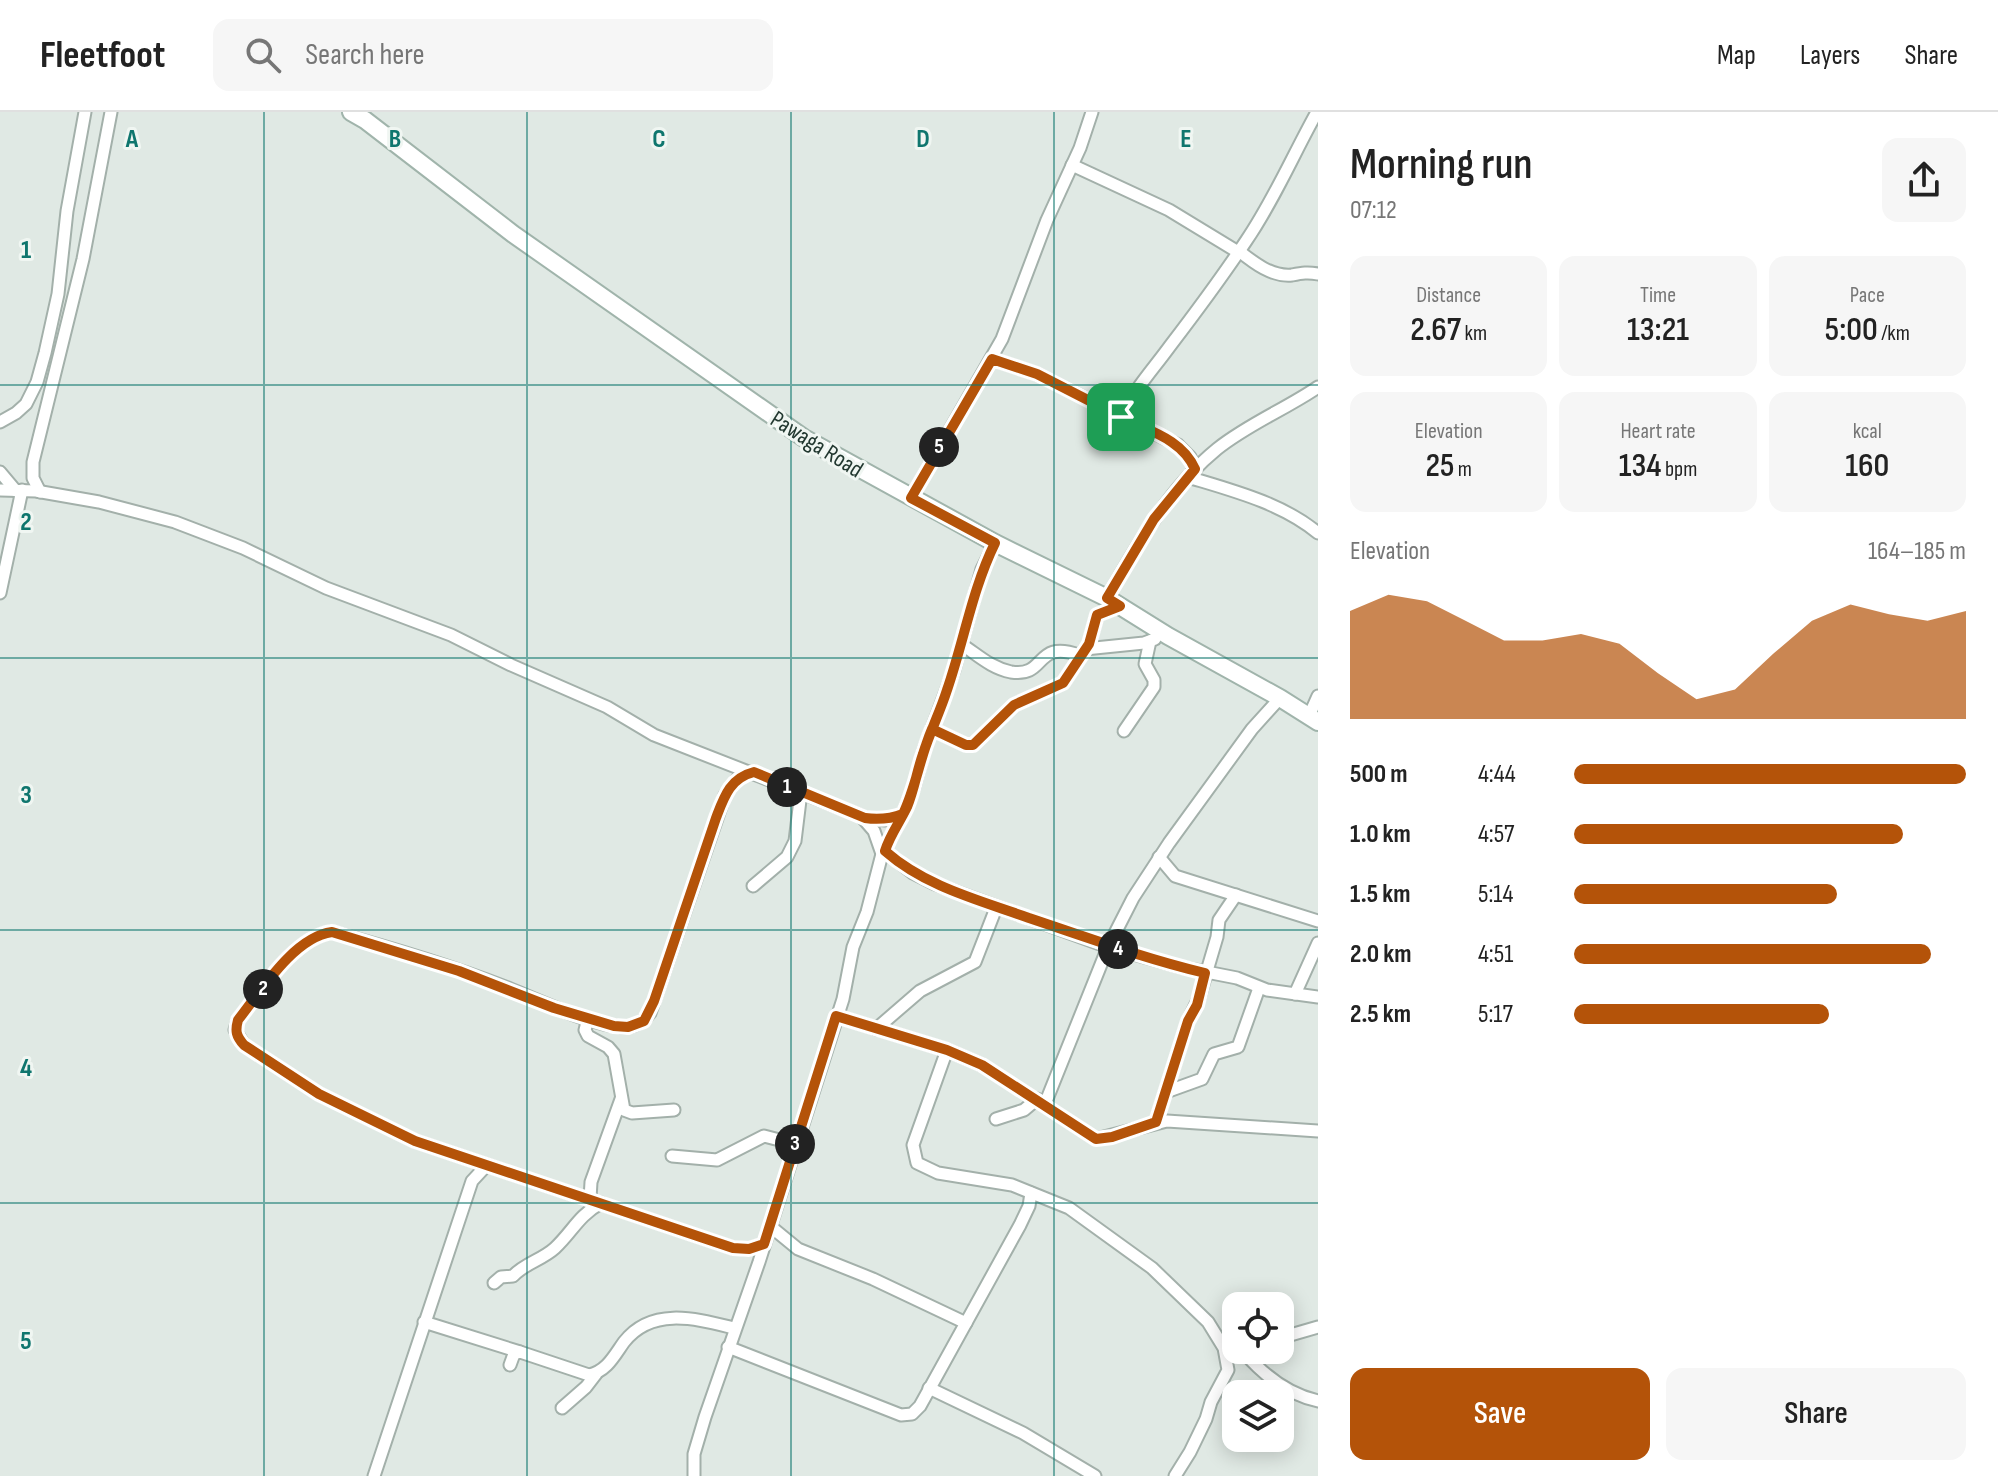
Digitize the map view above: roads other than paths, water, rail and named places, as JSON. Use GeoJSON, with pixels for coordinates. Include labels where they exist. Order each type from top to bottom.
{"type":"FeatureCollection","features":[{"type":"Feature","properties":{"kind":"main road","name":"Pawaga Road"},"geometry":{"type":"LineString","coordinates":[[351,112],[513,234],[804,438],[995,543],[1114,602],[1313,719]]}},
{"type":"Feature","properties":{"kind":"street"},"geometry":{"type":"LineString","coordinates":[[0,422],[26,404],[37,382],[45,353],[58,294],[67,211],[85,112]]}},
{"type":"Feature","properties":{"kind":"street"},"geometry":{"type":"LineString","coordinates":[[40,492],[33,478],[33,462],[83,259],[111,112]]}},
{"type":"Feature","properties":{"kind":"street"},"geometry":{"type":"LineString","coordinates":[[911,498],[992,359],[1092,112]]}},
{"type":"Feature","properties":{"kind":"street"},"geometry":{"type":"LineString","coordinates":[[1121,417],[1135,389],[1239,252],[1278,191],[1299,143],[1317,112]]}},
{"type":"Feature","properties":{"kind":"street"},"geometry":{"type":"LineString","coordinates":[[1072,165],[1169,210],[1272,272],[1283,275],[1318,274]]}},
{"type":"Feature","properties":{"kind":"street"},"geometry":{"type":"LineString","coordinates":[[992,359],[1037,374],[1178,445],[1190,457],[1191,473]]}},
{"type":"Feature","properties":{"kind":"street"},"geometry":{"type":"LineString","coordinates":[[932,729],[966,745],[973,745],[1014,705],[1063,683],[1082,652],[1097,615],[1114,602],[1154,519],[1191,473],[1231,438],[1318,387]]}},
{"type":"Feature","properties":{"kind":"street"},"geometry":{"type":"LineString","coordinates":[[0,472],[19,490]]}},
{"type":"Feature","properties":{"kind":"street"},"geometry":{"type":"LineString","coordinates":[[1191,473],[1268,505],[1307,524],[1318,533]]}},
{"type":"Feature","properties":{"kind":"street"},"geometry":{"type":"LineString","coordinates":[[0,490],[40,492],[99,502],[175,522],[243,548],[326,588],[451,635],[607,707],[654,735],[865,818],[885,820],[903,814]]}},
{"type":"Feature","properties":{"kind":"street"},"geometry":{"type":"LineString","coordinates":[[0,593],[19,490]]}},
{"type":"Feature","properties":{"kind":"street"},"geometry":{"type":"LineString","coordinates":[[693,1475],[694,1454],[843,999],[853,947],[867,912],[883,853],[903,814],[961,644],[982,569],[995,543]]}},
{"type":"Feature","properties":{"kind":"street"},"geometry":{"type":"LineString","coordinates":[[961,644],[985,662],[1013,672],[1033,668],[1048,653],[1058,649],[1082,652],[1168,636]]}},
{"type":"Feature","properties":{"kind":"street"},"geometry":{"type":"LineString","coordinates":[[1124,731],[1154,687],[1154,678],[1145,664],[1150,641]]}},
{"type":"Feature","properties":{"kind":"street"},"geometry":{"type":"LineString","coordinates":[[1313,719],[1318,696]]}},
{"type":"Feature","properties":{"kind":"street"},"geometry":{"type":"LineString","coordinates":[[996,1119],[1041,1101],[1108,947],[1133,898],[1252,729],[1280,698]]}},
{"type":"Feature","properties":{"kind":"street"},"geometry":{"type":"LineString","coordinates":[[754,772],[739,777],[725,795],[650,1013],[644,1021],[628,1027],[588,1018],[459,971],[332,932],[319,934],[305,942],[269,981],[238,1020],[235,1030],[244,1045],[319,1094],[415,1141],[733,1248],[749,1249],[764,1244]]}},
{"type":"Feature","properties":{"kind":"street"},"geometry":{"type":"LineString","coordinates":[[753,886],[787,857],[795,841],[801,792]]}},
{"type":"Feature","properties":{"kind":"street"},"geometry":{"type":"LineString","coordinates":[[865,818],[883,853],[919,876],[996,908],[1108,947],[1205,973],[1237,978],[1259,988],[1318,997]]}},
{"type":"Feature","properties":{"kind":"street"},"geometry":{"type":"LineString","coordinates":[[1159,857],[1175,876],[1318,921]]}},
{"type":"Feature","properties":{"kind":"street"},"geometry":{"type":"LineString","coordinates":[[1156,1122],[1188,1021],[1197,1005],[1219,920],[1236,895]]}},
{"type":"Feature","properties":{"kind":"street"},"geometry":{"type":"LineString","coordinates":[[876,1029],[920,991],[975,962],[996,908]]}},
{"type":"Feature","properties":{"kind":"street"},"geometry":{"type":"LineString","coordinates":[[1295,994],[1318,943]]}},
{"type":"Feature","properties":{"kind":"street"},"geometry":{"type":"LineString","coordinates":[[1166,1092],[1202,1079],[1214,1054],[1238,1047],[1259,988]]}},
{"type":"Feature","properties":{"kind":"street"},"geometry":{"type":"LineString","coordinates":[[836,1016],[947,1050],[982,1065],[1096,1139],[1112,1137],[1156,1122],[1173,1121],[1318,1131]]}},
{"type":"Feature","properties":{"kind":"street"},"geometry":{"type":"LineString","coordinates":[[588,1018],[585,1030],[588,1036],[614,1054],[622,1106],[628,1113],[674,1110]]}},
{"type":"Feature","properties":{"kind":"street"},"geometry":{"type":"LineString","coordinates":[[947,1050],[913,1145],[917,1163],[938,1173],[1012,1185],[1053,1200],[1087,1220],[1166,1281],[1208,1322],[1222,1348]]}},
{"type":"Feature","properties":{"kind":"street"},"geometry":{"type":"LineString","coordinates":[[596,1201],[591,1182],[621,1098]]}},
{"type":"Feature","properties":{"kind":"street"},"geometry":{"type":"LineString","coordinates":[[672,1156],[717,1160],[764,1136],[795,1144]]}},
{"type":"Feature","properties":{"kind":"street"},"geometry":{"type":"LineString","coordinates":[[374,1476],[472,1181],[486,1166]]}},
{"type":"Feature","properties":{"kind":"street"},"geometry":{"type":"LineString","coordinates":[[728,1347],[905,1416],[917,1410],[1020,1225],[1031,1193]]}},
{"type":"Feature","properties":{"kind":"street"},"geometry":{"type":"LineString","coordinates":[[494,1283],[501,1277],[510,1278],[523,1266],[547,1254],[596,1201]]}},
{"type":"Feature","properties":{"kind":"street"},"geometry":{"type":"LineString","coordinates":[[770,1226],[798,1249],[966,1323]]}},
{"type":"Feature","properties":{"kind":"street"},"geometry":{"type":"LineString","coordinates":[[562,1408],[612,1360],[626,1340],[648,1324],[674,1317],[734,1328]]}},
{"type":"Feature","properties":{"kind":"street"},"geometry":{"type":"LineString","coordinates":[[424,1322],[584,1375],[596,1374]]}},
{"type":"Feature","properties":{"kind":"street"},"geometry":{"type":"LineString","coordinates":[[1294,1334],[1318,1327]]}},
{"type":"Feature","properties":{"kind":"street"},"geometry":{"type":"LineString","coordinates":[[510,1365],[514,1354],[520,1352]]}},
{"type":"Feature","properties":{"kind":"street"},"geometry":{"type":"LineString","coordinates":[[1175,1476],[1206,1419],[1211,1402],[1228,1370],[1228,1364]]}},
{"type":"Feature","properties":{"kind":"street"},"geometry":{"type":"LineString","coordinates":[[1253,1364],[1287,1389],[1303,1398],[1318,1401]]}},
{"type":"Feature","properties":{"kind":"street"},"geometry":{"type":"LineString","coordinates":[[929,1388],[1023,1433],[1095,1476]]}}]}
